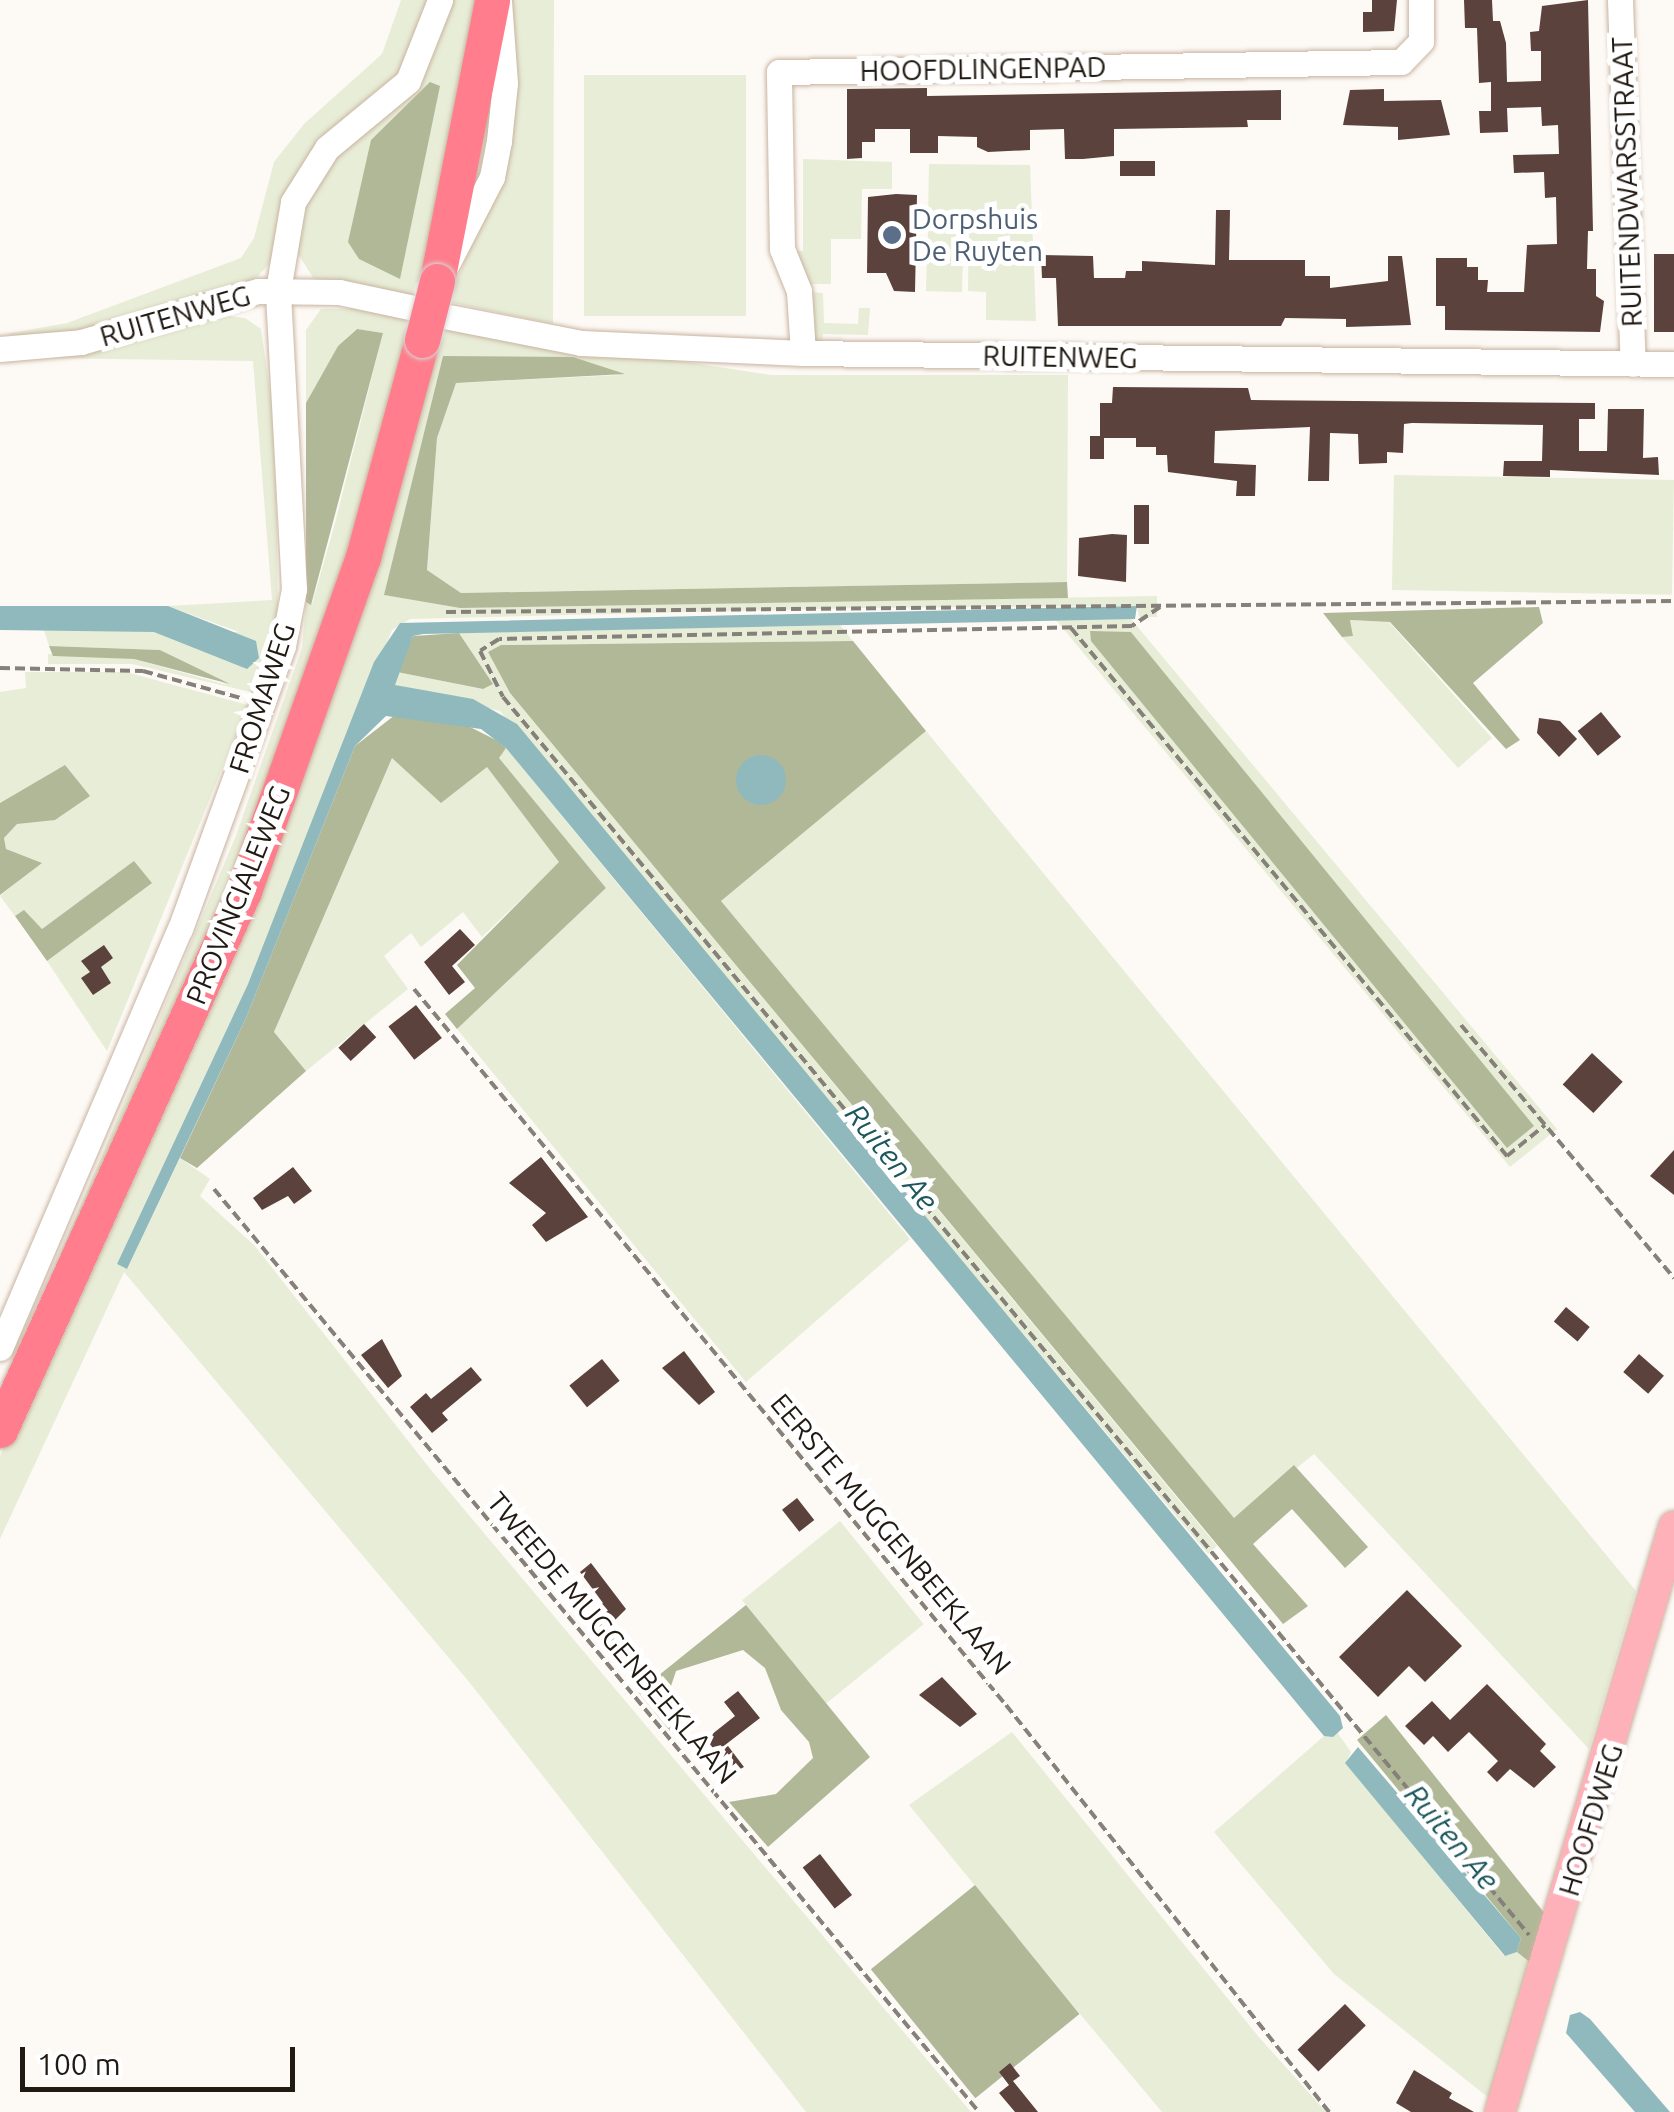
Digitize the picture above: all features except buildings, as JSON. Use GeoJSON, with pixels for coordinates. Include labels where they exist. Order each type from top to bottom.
{"type":"FeatureCollection","features":[{"type":"Feature","properties":{"kind":"highway","name":"PROVINCIALEWEG"},"geometry":{"type":"LineString","coordinates":[[0,1430],[244,892],[363,557],[437,280],[496,0]]}},
{"type":"Feature","properties":{"kind":"main road","name":"HOOFDWEG"},"geometry":{"type":"LineString","coordinates":[[1500,2112],[1549,1959],[1674,1526]]}},
{"type":"Feature","properties":{"kind":"street","name":"FROMAWEG"},"geometry":{"type":"LineString","coordinates":[[0,1348],[180,929],[263,706],[294,589],[278,290],[294,202],[306,173],[336,139],[408,81],[440,0]]}},
{"type":"Feature","properties":{"kind":"street","name":"HOOFDLINGENPAD"},"geometry":{"type":"LineString","coordinates":[[803,354],[799,291],[782,249],[779,72],[1401,62],[1422,41],[1420,0]]}},
{"type":"Feature","properties":{"kind":"street","name":"RUITENDWARSSTRAAT"},"geometry":{"type":"LineString","coordinates":[[1620,0],[1633,364]]}},
{"type":"Feature","properties":{"kind":"street","name":"RUITENWEG"},"geometry":{"type":"LineString","coordinates":[[0,349],[81,342],[224,298],[278,290],[339,292],[427,321],[581,343],[803,354],[1674,364]]}},
{"type":"Feature","properties":{"kind":"path"},"geometry":{"type":"LineString","coordinates":[[446,612],[1674,601]]}},
{"type":"Feature","properties":{"kind":"path"},"geometry":{"type":"LineString","coordinates":[[1160,607],[1132,626],[499,639],[480,651],[502,697],[1549,1959]]}},
{"type":"Feature","properties":{"kind":"path"},"geometry":{"type":"LineString","coordinates":[[1071,628],[1508,1156],[1546,1125]]}},
{"type":"Feature","properties":{"kind":"path"},"geometry":{"type":"LineString","coordinates":[[0,668],[144,671],[263,706]]}},
{"type":"Feature","properties":{"kind":"path","name":"EERSTE MUGGENBEEKLAAN"},"geometry":{"type":"LineString","coordinates":[[414,989],[1006,1705],[1329,2112]]}},
{"type":"Feature","properties":{"kind":"path"},"geometry":{"type":"LineString","coordinates":[[1461,1025],[1674,1278]]}},
{"type":"Feature","properties":{"kind":"path","name":"TWEEDE MUGGENBEEKLAAN"},"geometry":{"type":"LineString","coordinates":[[214,1189],[979,2112]]}},
{"type":"Feature","properties":{"kind":"green space"},"geometry":{"type":"Polygon","coordinates":[[[401,0],[433,0],[409,67],[332,134],[271,262],[256,278],[112,326],[44,338],[5,334],[67,323],[241,258],[254,238],[274,162],[304,124],[382,54],[401,0]]]}},
{"type":"Feature","properties":{"kind":"green space"},"geometry":{"type":"Polygon","coordinates":[[[447,0],[482,0],[425,284],[416,282],[412,299],[314,279],[293,246],[312,176],[392,107],[447,0]],[[414,101],[371,140],[399,278],[414,101]]]}},
{"type":"Feature","properties":{"kind":"green space"},"geometry":{"type":"Polygon","coordinates":[[[510,0],[554,0],[553,324],[449,302],[485,210],[510,0]]]}},
{"type":"Feature","properties":{"kind":"green space"},"geometry":{"type":"Polygon","coordinates":[[[584,75],[746,75],[746,316],[584,316],[584,75]]]}},
{"type":"Feature","properties":{"kind":"green space"},"geometry":{"type":"Polygon","coordinates":[[[430,82],[440,86],[400,279],[359,259],[348,242],[371,140],[430,82]]]}},
{"type":"Feature","properties":{"kind":"green space"},"geometry":{"type":"Polygon","coordinates":[[[803,159],[892,162],[892,189],[862,189],[861,239],[831,239],[831,284],[805,284],[788,251],[803,251],[803,159]]]}},
{"type":"Feature","properties":{"kind":"green space"},"geometry":{"type":"Polygon","coordinates":[[[929,164],[1030,165],[1036,321],[986,320],[986,292],[968,291],[969,226],[928,220],[929,164]]]}},
{"type":"Feature","properties":{"kind":"green space"},"geometry":{"type":"Polygon","coordinates":[[[928,231],[964,232],[962,292],[926,291],[928,231]]]}},
{"type":"Feature","properties":{"kind":"green space"},"geometry":{"type":"Polygon","coordinates":[[[808,292],[823,293],[824,323],[858,324],[859,308],[870,308],[868,335],[823,334],[822,347],[811,339],[808,292]]]}},
{"type":"Feature","properties":{"kind":"green space"},"geometry":{"type":"Polygon","coordinates":[[[379,308],[416,317],[388,438],[218,933],[0,1398],[235,838],[302,648],[306,602],[312,604],[383,333],[356,329],[338,346],[306,403],[306,330],[321,309],[379,308]]]}},
{"type":"Feature","properties":{"kind":"green space"},"geometry":{"type":"Polygon","coordinates":[[[221,315],[245,318],[261,329],[275,426],[278,613],[259,694],[132,664],[48,664],[48,654],[134,659],[227,685],[160,650],[49,646],[44,630],[239,632],[168,606],[272,600],[253,361],[44,358],[221,315]]]}},
{"type":"Feature","properties":{"kind":"green space"},"geometry":{"type":"Polygon","coordinates":[[[444,325],[771,375],[1068,375],[1067,582],[461,593],[427,570],[437,438],[456,383],[621,375],[443,356],[385,595],[460,608],[1157,596],[1157,617],[1139,617],[1137,606],[859,608],[410,619],[392,630],[248,984],[117,1264],[127,1269],[180,1158],[210,1179],[200,1196],[255,1246],[431,1470],[971,2112],[806,2112],[470,1683],[124,1272],[0,1539],[0,1456],[374,575],[444,325]]]}},
{"type":"Feature","properties":{"kind":"green space"},"geometry":{"type":"Polygon","coordinates":[[[357,329],[383,333],[311,605],[306,602],[306,403],[338,346],[357,329]]]}},
{"type":"Feature","properties":{"kind":"green space"},"geometry":{"type":"Polygon","coordinates":[[[443,356],[573,357],[625,374],[456,383],[437,438],[427,570],[461,593],[1067,582],[1068,598],[460,608],[384,595],[443,356]]]}},
{"type":"Feature","properties":{"kind":"green space"},"geometry":{"type":"Polygon","coordinates":[[[1394,475],[1674,480],[1672,595],[1392,590],[1394,475]]]}},
{"type":"Feature","properties":{"kind":"green space"},"geometry":{"type":"Polygon","coordinates":[[[1539,607],[1543,623],[1473,683],[1520,740],[1506,749],[1390,622],[1350,620],[1353,636],[1342,637],[1323,613],[1539,607]]]}},
{"type":"Feature","properties":{"kind":"green space"},"geometry":{"type":"Polygon","coordinates":[[[1131,619],[1557,1129],[1510,1167],[1056,620],[1131,619]],[[1089,632],[1507,1147],[1533,1127],[1131,632],[1089,632]]]}},
{"type":"Feature","properties":{"kind":"green space"},"geometry":{"type":"Polygon","coordinates":[[[1350,620],[1389,622],[1492,738],[1458,768],[1342,637],[1353,636],[1350,620]]]}},
{"type":"Feature","properties":{"kind":"green space"},"geometry":{"type":"Polygon","coordinates":[[[840,625],[853,641],[501,645],[488,652],[510,693],[1217,1546],[1208,1554],[500,711],[395,685],[397,672],[482,689],[493,684],[459,633],[840,625]]]}},
{"type":"Feature","properties":{"kind":"green space"},"geometry":{"type":"Polygon","coordinates":[[[1090,631],[1131,632],[1534,1126],[1507,1148],[1091,641],[1090,631]]]}},
{"type":"Feature","properties":{"kind":"green space"},"geometry":{"type":"Polygon","coordinates":[[[459,633],[493,684],[483,689],[397,672],[413,636],[459,633]]]}},
{"type":"Feature","properties":{"kind":"green space"},"geometry":{"type":"Polygon","coordinates":[[[853,641],[926,731],[721,901],[1234,1518],[1294,1465],[1368,1547],[1345,1568],[1292,1509],[1253,1544],[1308,1606],[1283,1624],[510,693],[488,652],[501,645],[853,641]]]}},
{"type":"Feature","properties":{"kind":"green space"},"geometry":{"type":"Polygon","coordinates":[[[49,646],[160,650],[230,684],[134,659],[53,656],[49,646]]]}},
{"type":"Feature","properties":{"kind":"green space"},"geometry":{"type":"Polygon","coordinates":[[[25,672],[126,672],[248,705],[107,1051],[47,961],[151,882],[134,862],[42,929],[24,911],[15,916],[0,896],[41,863],[6,850],[4,838],[65,766],[0,803],[0,692],[26,688],[25,672]]]}},
{"type":"Feature","properties":{"kind":"green space"},"geometry":{"type":"Polygon","coordinates":[[[395,715],[466,725],[498,741],[506,748],[499,758],[606,888],[457,1029],[445,1014],[475,988],[457,965],[559,862],[487,767],[441,803],[392,758],[274,1032],[306,1071],[197,1168],[180,1158],[246,1018],[355,746],[395,715]]]}},
{"type":"Feature","properties":{"kind":"green space"},"geometry":{"type":"Polygon","coordinates":[[[926,731],[1636,1591],[1589,1749],[1314,1454],[1234,1519],[720,900],[926,731]]]}},
{"type":"Feature","properties":{"kind":"green space"},"geometry":{"type":"Polygon","coordinates":[[[506,748],[910,1239],[746,1382],[457,1029],[606,888],[498,757],[506,748]]]}},
{"type":"Feature","properties":{"kind":"green space"},"geometry":{"type":"Polygon","coordinates":[[[392,758],[487,766],[560,862],[482,937],[463,912],[421,947],[411,933],[384,956],[408,989],[306,1071],[274,1032],[392,758]]]}},
{"type":"Feature","properties":{"kind":"green space"},"geometry":{"type":"Polygon","coordinates":[[[65,765],[90,796],[55,820],[17,824],[4,838],[6,849],[42,863],[0,895],[0,803],[65,765]]]}},
{"type":"Feature","properties":{"kind":"green space"},"geometry":{"type":"Polygon","coordinates":[[[134,861],[152,883],[47,961],[15,916],[24,910],[42,929],[134,861]]]}},
{"type":"Feature","properties":{"kind":"green space"},"geometry":{"type":"Polygon","coordinates":[[[840,1521],[924,1624],[826,1704],[742,1600],[840,1521]]]}},
{"type":"Feature","properties":{"kind":"green space"},"geometry":{"type":"Polygon","coordinates":[[[746,1605],[870,1757],[768,1847],[729,1802],[776,1794],[813,1758],[809,1742],[781,1710],[765,1668],[743,1650],[676,1671],[670,1689],[681,1716],[670,1731],[638,1692],[746,1605]]]}},
{"type":"Feature","properties":{"kind":"green space"},"geometry":{"type":"Polygon","coordinates":[[[1386,1715],[1550,1920],[1537,1968],[1517,1952],[1521,1938],[1357,1740],[1386,1715]]]}},
{"type":"Feature","properties":{"kind":"green space"},"geometry":{"type":"Polygon","coordinates":[[[1012,1732],[1258,2036],[1326,2112],[1162,2112],[1080,2014],[909,1805],[1012,1732]]]}},
{"type":"Feature","properties":{"kind":"green space"},"geometry":{"type":"Polygon","coordinates":[[[1337,1732],[1351,1752],[1346,1763],[1504,1956],[1517,1952],[1537,1968],[1495,2103],[1334,1974],[1214,1832],[1324,1736],[1337,1732]]]}},
{"type":"Feature","properties":{"kind":"green space"},"geometry":{"type":"Polygon","coordinates":[[[975,1885],[1079,2014],[975,2098],[871,1969],[975,1885]]]}},
{"type":"Feature","properties":{"kind":"water"},"geometry":{"type":"Polygon","coordinates":[[[0,606],[168,606],[256,641],[259,658],[247,669],[154,632],[0,630],[0,606]]]}},
{"type":"Feature","properties":{"kind":"water"},"geometry":{"type":"Polygon","coordinates":[[[1137,606],[1135,619],[423,634],[413,636],[395,685],[473,699],[517,724],[1340,1716],[1343,1728],[1333,1737],[1324,1736],[506,748],[481,729],[386,716],[355,746],[246,1018],[127,1269],[117,1264],[248,984],[374,662],[400,623],[1137,606]]]}},
{"type":"Feature","properties":{"kind":"water"},"geometry":{"type":"Polygon","coordinates":[[[761,755],[779,762],[786,780],[779,798],[761,805],[743,798],[736,780],[743,762],[761,755]]]}},
{"type":"Feature","properties":{"kind":"water"},"geometry":{"type":"Polygon","coordinates":[[[1358,1747],[1521,1938],[1517,1952],[1505,1956],[1345,1763],[1358,1747]]]}},
{"type":"Feature","properties":{"kind":"water"},"geometry":{"type":"Polygon","coordinates":[[[1580,2012],[1670,2112],[1635,2112],[1566,2033],[1570,2015],[1580,2012]]]}},
{"type":"Feature","properties":{"kind":"place","name":"Dorpshuis De Ruyten"},"geometry":{"type":"Point","coordinates":[892,235]}},
{"type":"Feature","properties":{"kind":"water label","name":"Ruiten Ae"},"geometry":{"type":"Point","coordinates":[892,1157]}},
{"type":"Feature","properties":{"kind":"water label","name":"Ruiten Ae"},"geometry":{"type":"Point","coordinates":[1452,1837]}}]}
